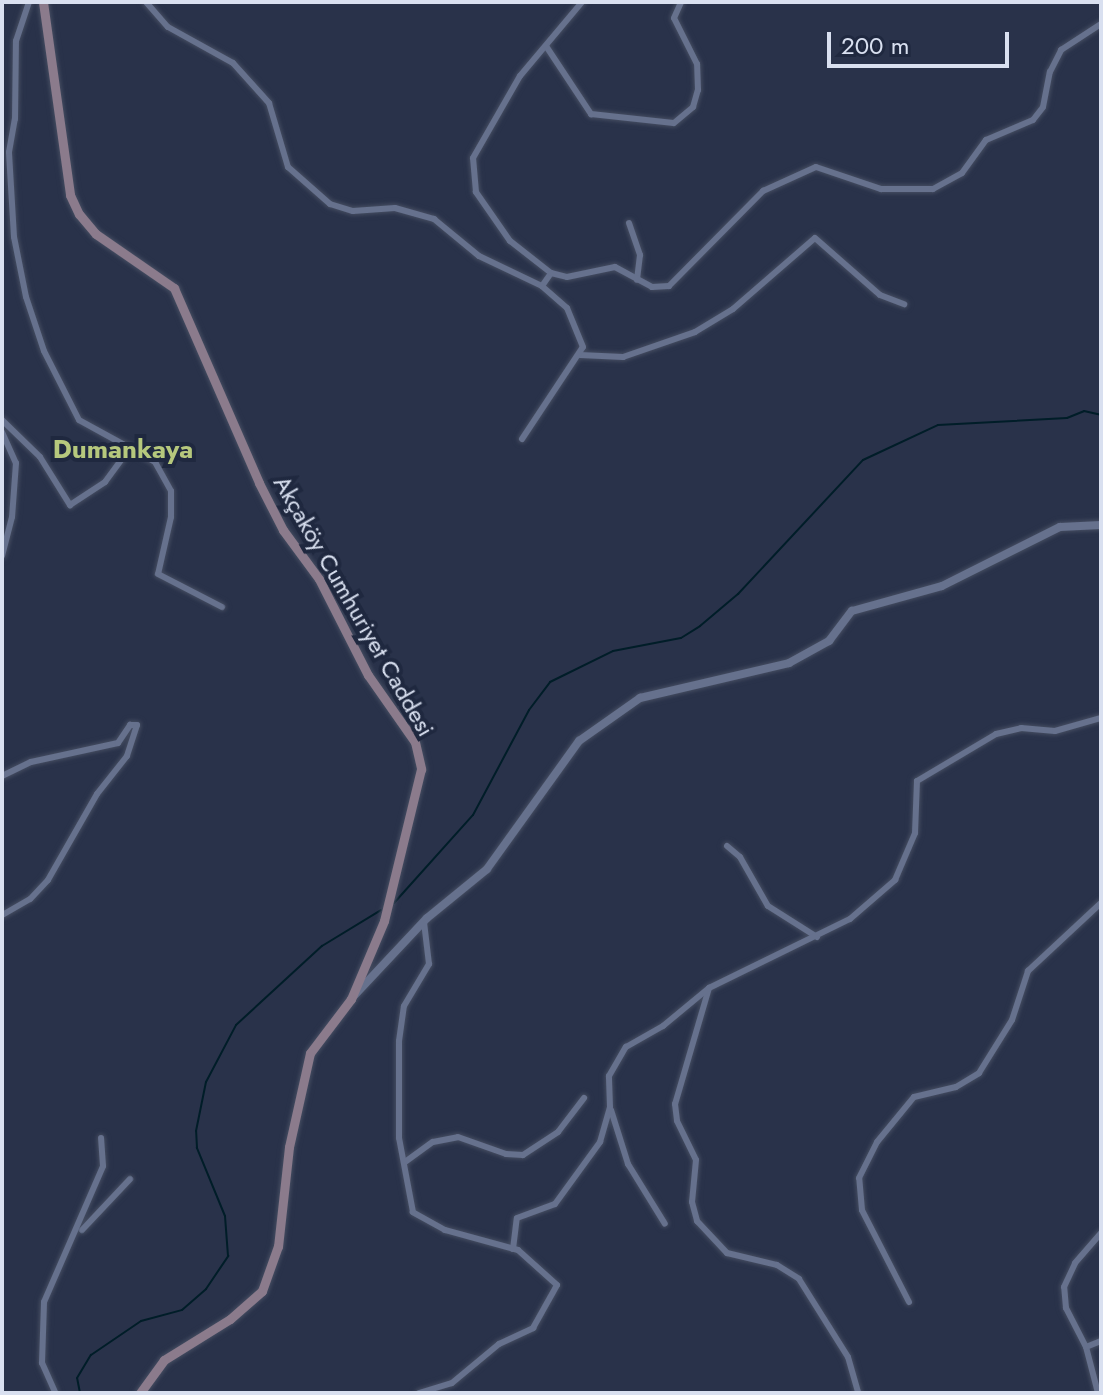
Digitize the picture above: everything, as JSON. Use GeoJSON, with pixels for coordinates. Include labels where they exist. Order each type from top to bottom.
{"type":"FeatureCollection","features":[{"type":"Feature","properties":{"kind":"main road","name":"Akçaköy Cumhuriyet Caddesi"},"geometry":{"type":"LineString","coordinates":[[43,2],[70,195],[79,214],[96,234],[174,288],[283,530],[319,579],[368,675],[415,742],[421,769],[384,921],[351,999],[310,1053],[289,1147],[278,1246],[262,1291],[230,1319],[164,1360],[140,1393]]}},
{"type":"Feature","properties":{"kind":"street"},"geometry":{"type":"LineString","coordinates":[[29,2],[16,41],[15,119],[9,152],[14,237],[26,297],[44,351],[79,420],[155,462],[171,491],[171,517],[158,574],[222,607]]}},
{"type":"Feature","properties":{"kind":"street"},"geometry":{"type":"LineString","coordinates":[[146,2],[168,27],[233,63],[269,103],[288,167],[330,204],[345,210],[395,208],[434,219],[479,256],[542,286],[567,308],[581,339],[580,355],[522,439]]}},
{"type":"Feature","properties":{"kind":"street"},"geometry":{"type":"LineString","coordinates":[[582,2],[520,76],[479,141],[472,184],[510,241],[551,273],[567,277],[615,267],[652,287],[669,286],[763,191],[807,169],[825,167],[881,189],[933,189],[962,173],[986,140],[1033,120],[1043,107],[1050,72],[1061,50],[1101,24]]}},
{"type":"Feature","properties":{"kind":"street"},"geometry":{"type":"LineString","coordinates":[[546,46],[591,114],[674,123],[693,107],[698,90],[697,64],[674,18],[681,2]]}},
{"type":"Feature","properties":{"kind":"street"},"geometry":{"type":"LineString","coordinates":[[629,223],[640,255],[637,280]]}},
{"type":"Feature","properties":{"kind":"street"},"geometry":{"type":"LineString","coordinates":[[580,355],[623,357],[695,332],[733,309],[815,238],[880,295],[904,304]]}},
{"type":"Feature","properties":{"kind":"street"},"geometry":{"type":"LineString","coordinates":[[542,286],[551,273]]}},
{"type":"Feature","properties":{"kind":"street"},"geometry":{"type":"LineString","coordinates":[[2,420],[40,457],[70,505],[105,482],[130,448]]}},
{"type":"Feature","properties":{"kind":"street"},"geometry":{"type":"LineString","coordinates":[[2,432],[16,463],[12,517],[2,556]]}},
{"type":"Feature","properties":{"kind":"street"},"geometry":{"type":"LineString","coordinates":[[351,999],[424,922],[487,869],[579,741],[640,698],[789,663],[829,641],[852,611],[942,586],[1060,527],[1101,525]]}},
{"type":"Feature","properties":{"kind":"street"},"geometry":{"type":"LineString","coordinates":[[665,1224],[628,1164],[610,1107],[609,1076],[620,1053],[709,988],[857,915],[901,873],[915,833],[917,781],[924,775],[1004,731],[1055,731],[1101,718]]}},
{"type":"Feature","properties":{"kind":"street"},"geometry":{"type":"LineString","coordinates":[[2,776],[31,762],[118,743],[130,725],[137,725],[127,756],[97,794],[48,880],[30,899],[2,915]]}},
{"type":"Feature","properties":{"kind":"street"},"geometry":{"type":"LineString","coordinates":[[727,846],[740,857],[768,906],[817,937]]}},
{"type":"Feature","properties":{"kind":"street"},"geometry":{"type":"LineString","coordinates":[[909,1302],[862,1210],[859,1178],[877,1142],[914,1097],[956,1087],[979,1073],[1012,1020],[1028,971],[1101,903]]}},
{"type":"Feature","properties":{"kind":"street"},"geometry":{"type":"LineString","coordinates":[[419,1393],[452,1383],[499,1344],[533,1328],[557,1285],[541,1266],[513,1249],[418,1220],[399,1138],[400,1022],[429,964],[424,922]]}},
{"type":"Feature","properties":{"kind":"street"},"geometry":{"type":"LineString","coordinates":[[709,988],[675,1104],[677,1121],[696,1160],[692,1202],[697,1221],[727,1253],[777,1265],[799,1279],[844,1348],[858,1393]]}},
{"type":"Feature","properties":{"kind":"street"},"geometry":{"type":"LineString","coordinates":[[405,1162],[433,1142],[458,1137],[523,1155],[558,1132],[584,1098]]}},
{"type":"Feature","properties":{"kind":"street"},"geometry":{"type":"LineString","coordinates":[[513,1249],[517,1218],[555,1204],[566,1192],[600,1142],[610,1107]]}},
{"type":"Feature","properties":{"kind":"street"},"geometry":{"type":"LineString","coordinates":[[56,1393],[42,1363],[44,1302],[77,1235],[103,1166],[101,1138]]}},
{"type":"Feature","properties":{"kind":"street"},"geometry":{"type":"LineString","coordinates":[[77,1235],[130,1179]]}},
{"type":"Feature","properties":{"kind":"street"},"geometry":{"type":"LineString","coordinates":[[1098,1393],[1086,1347],[1066,1308],[1064,1287],[1075,1263],[1101,1233]]}},
{"type":"Feature","properties":{"kind":"street"},"geometry":{"type":"LineString","coordinates":[[1086,1347],[1101,1341]]}},
{"type":"Feature","properties":{"kind":"waterway"},"geometry":{"type":"LineString","coordinates":[[394,903],[473,815],[529,710],[550,682],[613,651],[681,638],[700,626],[738,594],[863,460],[938,425],[1067,418],[1084,411],[1101,415]]}},
{"type":"Feature","properties":{"kind":"waterway"},"geometry":{"type":"LineString","coordinates":[[80,1393],[77,1378],[91,1355],[141,1321],[182,1310],[206,1289],[228,1256],[225,1216],[197,1148],[196,1131],[206,1082],[236,1025],[322,946],[381,910]]}},
{"type":"Feature","properties":{"kind":"district","name":"Dumankaya"},"geometry":{"type":"Point","coordinates":[123,450]}}]}
